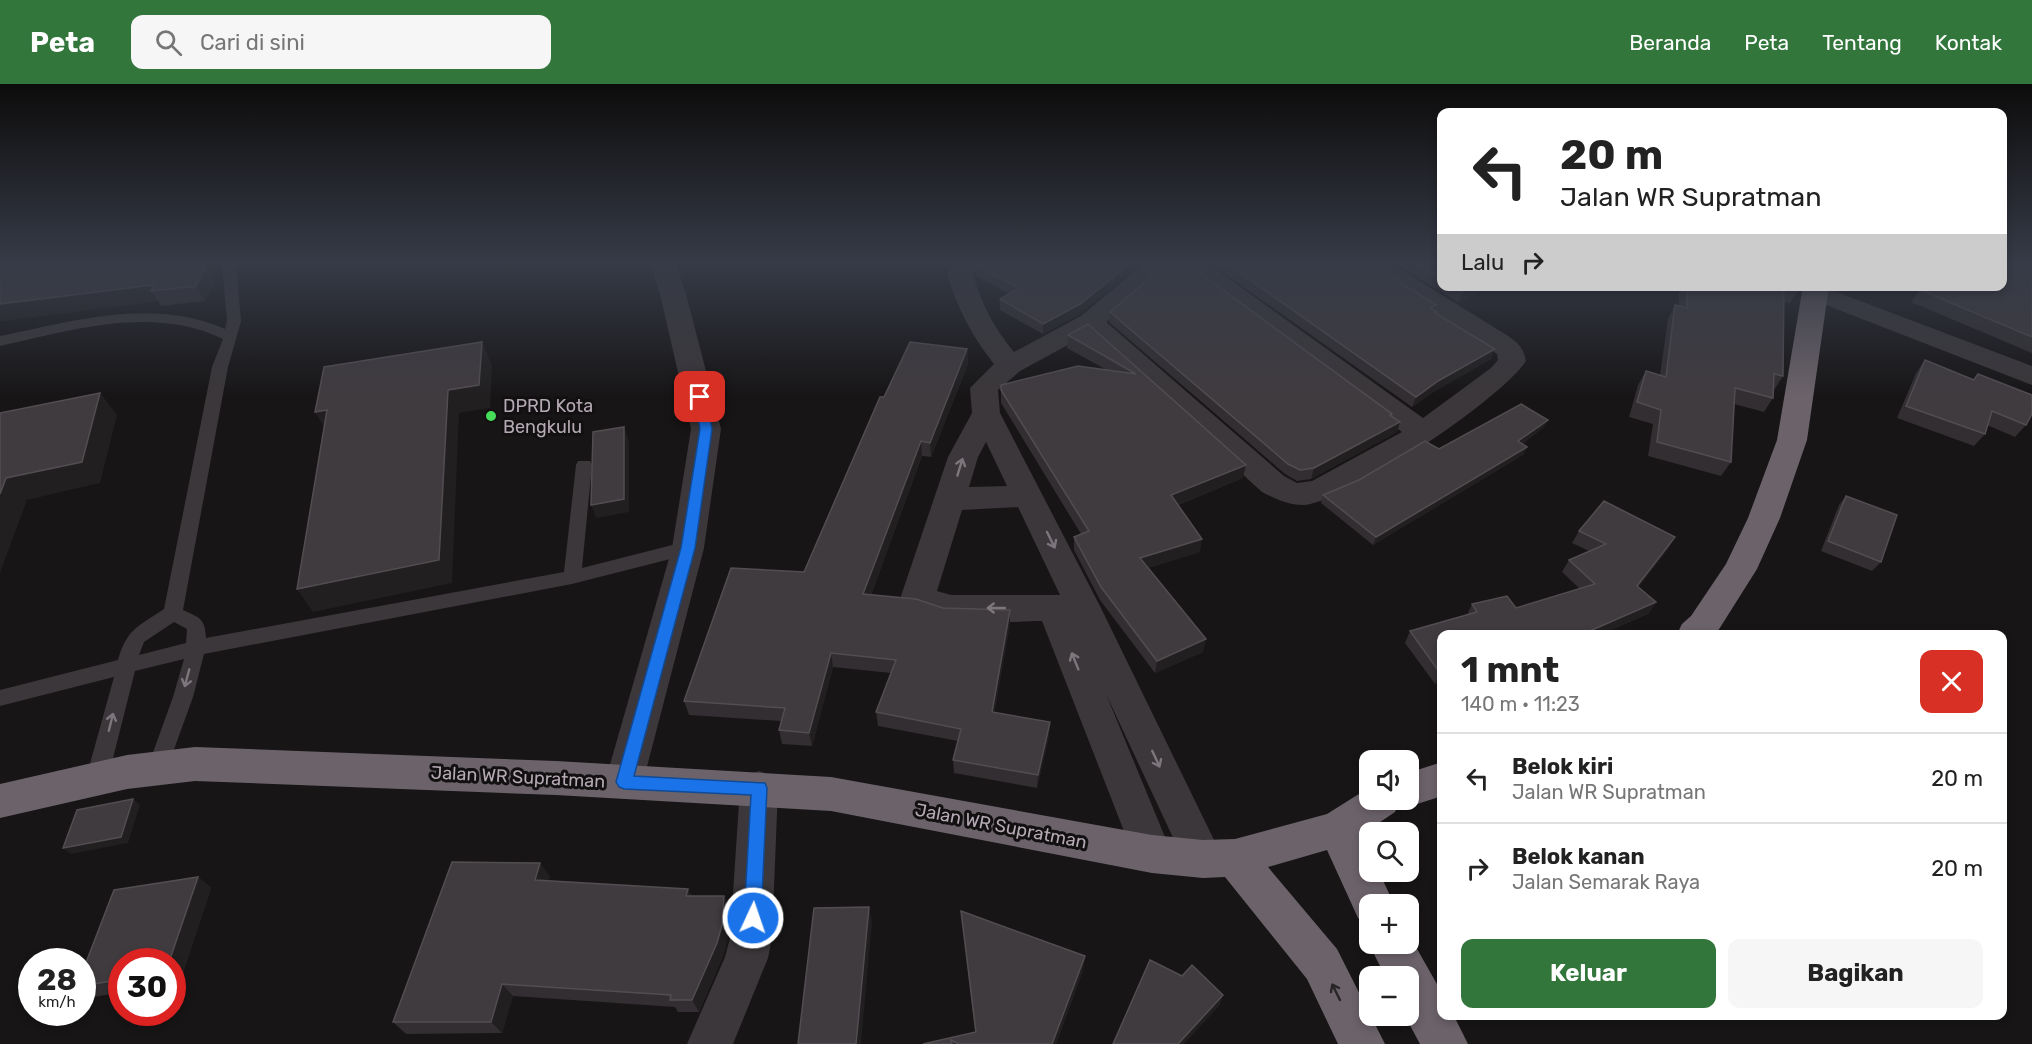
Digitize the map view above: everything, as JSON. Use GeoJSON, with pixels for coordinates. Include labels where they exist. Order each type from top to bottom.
{"type":"FeatureCollection","features":[{"type":"Feature","properties":{"kind":"highway"},"geometry":{"type":"LineString","coordinates":[[1698,630],[1740,569],[1764,518],[1792,440],[1813,308]]}},
{"type":"Feature","properties":{"kind":"highway","name":"Jalan WR Supratman"},"geometry":{"type":"LineString","coordinates":[[0,801],[97,778],[195,764],[759,788],[831,794],[1152,854],[1219,858],[1337,830],[1366,810]]}},
{"type":"Feature","properties":{"kind":"highway"},"geometry":{"type":"LineString","coordinates":[[1419,786],[1437,781]]}},
{"type":"Feature","properties":{"kind":"highway"},"geometry":{"type":"LineString","coordinates":[[1337,830],[1368,894]]}},
{"type":"Feature","properties":{"kind":"highway"},"geometry":{"type":"LineString","coordinates":[[1219,858],[1322,964],[1362,1044]]}},
{"type":"Feature","properties":{"kind":"highway"},"geometry":{"type":"LineString","coordinates":[[1396,954],[1445,1044]]}},
{"type":"Feature","properties":{"kind":"street"},"geometry":{"type":"LineString","coordinates":[[624,782],[688,548],[706,429],[677,308]]}},
{"type":"Feature","properties":{"kind":"street"},"geometry":{"type":"LineString","coordinates":[[972,308],[985,336],[1010,365]]}},
{"type":"Feature","properties":{"kind":"street"},"geometry":{"type":"LineString","coordinates":[[1107,308],[1090,322],[1010,365],[984,388],[986,413],[1029,496],[1152,854]]}},
{"type":"Feature","properties":{"kind":"street"},"geometry":{"type":"LineString","coordinates":[[1253,308],[1423,433]]}},
{"type":"Feature","properties":{"kind":"street"},"geometry":{"type":"LineString","coordinates":[[1090,322],[1273,484],[1289,494],[1307,495],[1323,489],[1423,433],[1501,374],[1512,361],[1510,351],[1444,308]]}},
{"type":"Feature","properties":{"kind":"street"},"geometry":{"type":"LineString","coordinates":[[1861,308],[2032,376]]}},
{"type":"Feature","properties":{"kind":"street"},"geometry":{"type":"LineString","coordinates":[[986,413],[963,457],[918,596],[933,605],[951,608],[1069,608]]}},
{"type":"Feature","properties":{"kind":"street"},"geometry":{"type":"LineString","coordinates":[[950,500],[1029,496]]}},
{"type":"Feature","properties":{"kind":"street"},"geometry":{"type":"LineString","coordinates":[[1069,608],[1219,858]]}},
{"type":"Feature","properties":{"kind":"street"},"geometry":{"type":"LineString","coordinates":[[710,1044],[746,958],[751,938],[759,788]]}},
{"type":"Feature","properties":{"kind":"lane"},"geometry":{"type":"LineString","coordinates":[[97,778],[126,665],[137,637],[173,613],[220,367],[231,338],[234,321],[233,308]]}},
{"type":"Feature","properties":{"kind":"lane"},"geometry":{"type":"LineString","coordinates":[[0,340],[138,318],[186,320],[210,327],[231,338]]}},
{"type":"Feature","properties":{"kind":"lane"},"geometry":{"type":"LineString","coordinates":[[572,577],[584,465]]}},
{"type":"Feature","properties":{"kind":"lane"},"geometry":{"type":"LineString","coordinates":[[0,698],[195,648],[572,577],[688,548]]}},
{"type":"Feature","properties":{"kind":"lane"},"geometry":{"type":"LineString","coordinates":[[157,769],[198,639],[196,625],[173,613]]}},
{"type":"Feature","properties":{"kind":"building"},"geometry":{"type":"Polygon","coordinates":[[[1015,308],[1073,308],[1043,324],[1015,308]]]}},
{"type":"Feature","properties":{"kind":"building"},"geometry":{"type":"Polygon","coordinates":[[[1115,308],[1247,308],[1400,422],[1314,468],[1300,470],[1288,464],[1110,312],[1115,308]]]}},
{"type":"Feature","properties":{"kind":"building"},"geometry":{"type":"Polygon","coordinates":[[[1290,308],[1430,308],[1437,312],[1435,313],[1495,349],[1438,381],[1416,397],[1290,308]]]}},
{"type":"Feature","properties":{"kind":"building"},"geometry":{"type":"Polygon","coordinates":[[[1675,308],[1784,308],[1783,376],[1774,374],[1773,398],[1735,388],[1731,462],[1657,442],[1661,410],[1637,402],[1646,371],[1666,377],[1675,308]]]}},
{"type":"Feature","properties":{"kind":"building"},"geometry":{"type":"Polygon","coordinates":[[[1962,308],[2032,308],[2032,337],[1962,308]]]}},
{"type":"Feature","properties":{"kind":"building"},"geometry":{"type":"Polygon","coordinates":[[[1088,324],[1246,465],[1171,495],[1202,539],[1140,558],[1206,639],[1157,661],[1101,587],[1074,537],[1089,531],[1001,390],[1001,385],[1078,366],[1136,374],[1068,335],[1088,324]]]}},
{"type":"Feature","properties":{"kind":"building"},"geometry":{"type":"Polygon","coordinates":[[[482,342],[479,385],[448,390],[439,560],[297,589],[327,410],[315,412],[324,367],[482,342]]]}},
{"type":"Feature","properties":{"kind":"building"},"geometry":{"type":"Polygon","coordinates":[[[910,342],[967,349],[930,443],[921,441],[863,594],[916,599],[943,608],[1010,610],[992,712],[1050,722],[1038,775],[953,760],[961,729],[876,712],[896,660],[831,653],[809,733],[779,730],[785,708],[684,701],[731,568],[804,572],[880,397],[884,397],[910,342]]]}},
{"type":"Feature","properties":{"kind":"building"},"geometry":{"type":"Polygon","coordinates":[[[1925,360],[1974,380],[1978,374],[2032,395],[2032,414],[2026,425],[1992,411],[1985,434],[1906,406],[1925,360]]]}},
{"type":"Feature","properties":{"kind":"building"},"geometry":{"type":"Polygon","coordinates":[[[100,393],[82,462],[6,478],[0,494],[0,413],[100,393]]]}},
{"type":"Feature","properties":{"kind":"building"},"geometry":{"type":"Polygon","coordinates":[[[1521,404],[1548,420],[1518,441],[1527,447],[1376,537],[1323,495],[1359,480],[1425,441],[1439,449],[1521,404]]]}},
{"type":"Feature","properties":{"kind":"building"},"geometry":{"type":"Polygon","coordinates":[[[624,427],[624,499],[591,505],[593,432],[624,427]]]}},
{"type":"Feature","properties":{"kind":"building"},"geometry":{"type":"Polygon","coordinates":[[[1846,496],[1897,515],[1881,562],[1828,541],[1846,496]]]}},
{"type":"Feature","properties":{"kind":"building"},"geometry":{"type":"Polygon","coordinates":[[[1604,501],[1675,537],[1637,586],[1656,602],[1592,630],[1437,630],[1437,669],[1410,631],[1477,612],[1472,604],[1507,596],[1516,608],[1595,584],[1569,560],[1606,544],[1579,531],[1604,501]]]}},
{"type":"Feature","properties":{"kind":"building"},"geometry":{"type":"Polygon","coordinates":[[[133,799],[121,837],[63,848],[77,810],[133,799]]]}},
{"type":"Feature","properties":{"kind":"building"},"geometry":{"type":"Polygon","coordinates":[[[452,862],[540,863],[535,880],[688,889],[686,896],[724,896],[722,925],[717,943],[692,1000],[670,1000],[671,995],[502,984],[491,1022],[393,1022],[452,862]]]}},
{"type":"Feature","properties":{"kind":"building"},"geometry":{"type":"Polygon","coordinates":[[[198,877],[174,948],[108,948],[108,981],[96,984],[96,948],[92,948],[114,890],[198,877]]]}},
{"type":"Feature","properties":{"kind":"building"},"geometry":{"type":"Polygon","coordinates":[[[869,907],[856,1044],[798,1044],[814,908],[869,907]]]}},
{"type":"Feature","properties":{"kind":"building"},"geometry":{"type":"Polygon","coordinates":[[[961,911],[1085,956],[1052,1044],[959,1044],[951,1040],[952,1044],[923,1044],[976,1032],[961,911]]]}},
{"type":"Feature","properties":{"kind":"building"},"geometry":{"type":"Polygon","coordinates":[[[1150,960],[1182,976],[1192,965],[1223,995],[1178,1044],[1113,1044],[1150,960]]]}},
{"type":"Feature","properties":{"kind":"place","name":"DPRD Kota Bengkulu"},"geometry":{"type":"Point","coordinates":[491,416]}},
{"type":"Feature","properties":{"kind":"route"},"geometry":{"type":"LineString","coordinates":[[700,397],[706,429],[688,548],[624,782],[759,788],[753,918]]}}]}
